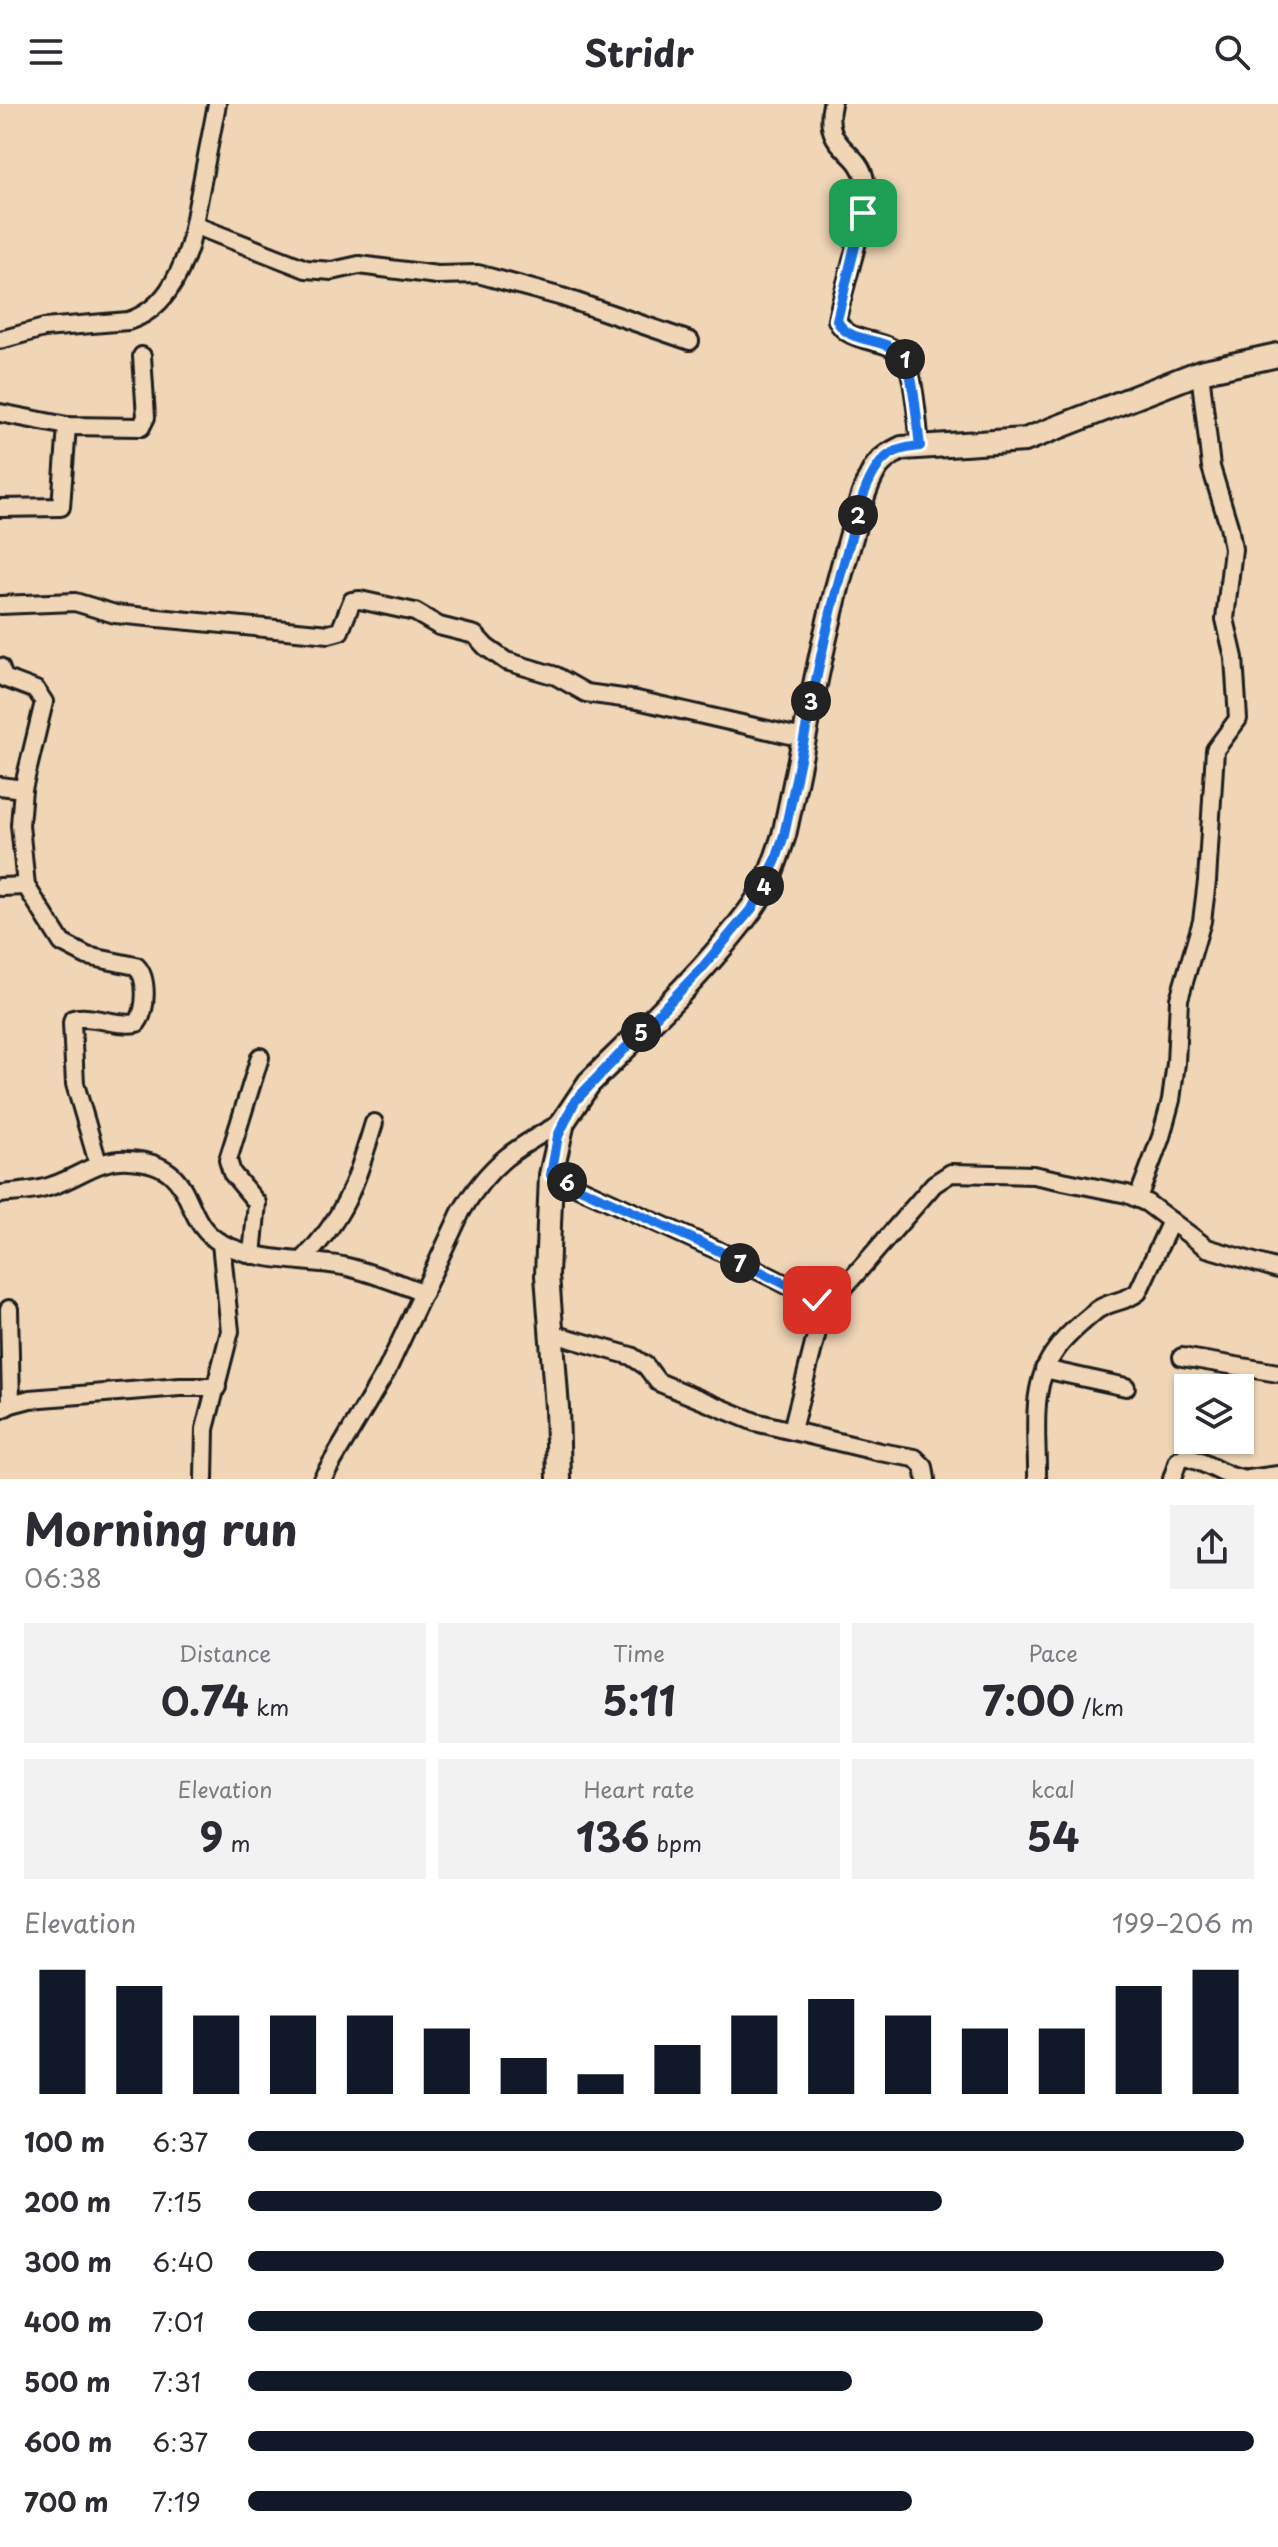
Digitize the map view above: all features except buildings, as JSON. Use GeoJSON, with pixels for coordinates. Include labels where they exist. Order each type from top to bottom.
{"type":"FeatureCollection","features":[{"type":"Feature","properties":{"kind":"street"},"geometry":{"type":"LineString","coordinates":[[0,340],[44,328],[128,321],[139,317],[162,299],[184,262],[217,104]]}},
{"type":"Feature","properties":{"kind":"street"},"geometry":{"type":"LineString","coordinates":[[832,104],[833,135],[858,166],[866,183],[863,213],[837,320],[841,329],[851,335],[892,347],[905,359],[920,446]]}},
{"type":"Feature","properties":{"kind":"street"},"geometry":{"type":"LineString","coordinates":[[194,225],[306,269],[320,271],[359,265],[437,275],[478,274],[562,297],[690,341]]}},
{"type":"Feature","properties":{"kind":"street"},"geometry":{"type":"LineString","coordinates":[[559,1479],[547,1275],[551,1175],[563,1122],[589,1083],[702,968],[753,907],[776,860],[784,835],[826,630],[863,499],[877,467],[889,454],[902,448],[1025,440],[1200,372],[1278,355]]}},
{"type":"Feature","properties":{"kind":"street"},"geometry":{"type":"LineString","coordinates":[[0,413],[67,426],[137,428],[144,425],[142,356]]}},
{"type":"Feature","properties":{"kind":"street"},"geometry":{"type":"LineString","coordinates":[[1138,1198],[1171,1100],[1179,999],[1202,921],[1215,750],[1238,719],[1234,658],[1225,619],[1233,549],[1211,467],[1200,372]]}},
{"type":"Feature","properties":{"kind":"street"},"geometry":{"type":"LineString","coordinates":[[0,508],[61,507],[67,426]]}},
{"type":"Feature","properties":{"kind":"street"},"geometry":{"type":"LineString","coordinates":[[0,605],[75,602],[115,614],[329,634],[340,631],[352,601],[360,600],[415,612],[439,626],[475,635],[506,661],[556,676],[586,693],[637,700],[803,738]]}},
{"type":"Feature","properties":{"kind":"street"},"geometry":{"type":"LineString","coordinates":[[1,675],[36,690],[44,702],[23,789],[20,825],[26,886],[62,943],[87,956],[129,963],[143,973],[142,1014],[137,1023],[127,1025],[81,1017],[73,1019],[72,1023],[75,1084],[98,1163]]}},
{"type":"Feature","properties":{"kind":"street"},"geometry":{"type":"LineString","coordinates":[[0,786],[23,789]]}},
{"type":"Feature","properties":{"kind":"street"},"geometry":{"type":"LineString","coordinates":[[0,887],[26,886]]}},
{"type":"Feature","properties":{"kind":"street"},"geometry":{"type":"LineString","coordinates":[[252,1255],[257,1203],[232,1173],[228,1160],[260,1057]]}},
{"type":"Feature","properties":{"kind":"street"},"geometry":{"type":"LineString","coordinates":[[322,1479],[387,1370],[475,1188],[511,1151],[563,1122]]}},
{"type":"Feature","properties":{"kind":"street"},"geometry":{"type":"LineString","coordinates":[[302,1261],[326,1236],[348,1203],[374,1123]]}},
{"type":"Feature","properties":{"kind":"street"},"geometry":{"type":"LineString","coordinates":[[0,1194],[51,1187],[98,1163],[149,1162],[163,1168],[186,1190],[202,1227],[221,1243],[252,1255],[343,1266],[424,1293]]}},
{"type":"Feature","properties":{"kind":"street"},"geometry":{"type":"LineString","coordinates":[[551,1175],[717,1250],[810,1298],[825,1301],[840,1292],[934,1184],[951,1173],[1033,1175],[1138,1198],[1207,1248],[1278,1269]]}},
{"type":"Feature","properties":{"kind":"street"},"geometry":{"type":"LineString","coordinates":[[1037,1479],[1037,1405],[1044,1369],[1058,1346],[1097,1310],[1131,1298],[1138,1292],[1171,1221]]}},
{"type":"Feature","properties":{"kind":"street"},"geometry":{"type":"LineString","coordinates":[[204,1479],[204,1441],[228,1344],[230,1318],[221,1243]]}},
{"type":"Feature","properties":{"kind":"street"},"geometry":{"type":"LineString","coordinates":[[792,1430],[825,1301]]}},
{"type":"Feature","properties":{"kind":"street"},"geometry":{"type":"LineString","coordinates":[[9,1309],[5,1407],[99,1392],[217,1387]]}},
{"type":"Feature","properties":{"kind":"street"},"geometry":{"type":"LineString","coordinates":[[550,1333],[631,1356],[646,1366],[658,1382],[755,1422],[915,1458],[924,1467],[926,1479]]}},
{"type":"Feature","properties":{"kind":"street"},"geometry":{"type":"LineString","coordinates":[[1182,1357],[1278,1373]]}},
{"type":"Feature","properties":{"kind":"street"},"geometry":{"type":"LineString","coordinates":[[1044,1369],[1126,1387]]}},
{"type":"Feature","properties":{"kind":"street"},"geometry":{"type":"LineString","coordinates":[[1172,1479],[1178,1461],[1184,1457],[1201,1461],[1227,1476],[1242,1479]]}},
{"type":"Feature","properties":{"kind":"street"},"geometry":{"type":"LineString","coordinates":[[1249,1479],[1278,1475]]}},
{"type":"Feature","properties":{"kind":"route"},"geometry":{"type":"LineString","coordinates":[[817,1300],[717,1250],[551,1175],[558,1136],[575,1101],[702,968],[753,907],[776,860],[784,835],[826,630],[863,499],[877,467],[889,454],[902,448],[920,446],[905,359],[892,347],[851,335],[841,329],[837,320],[863,213]]}}]}
